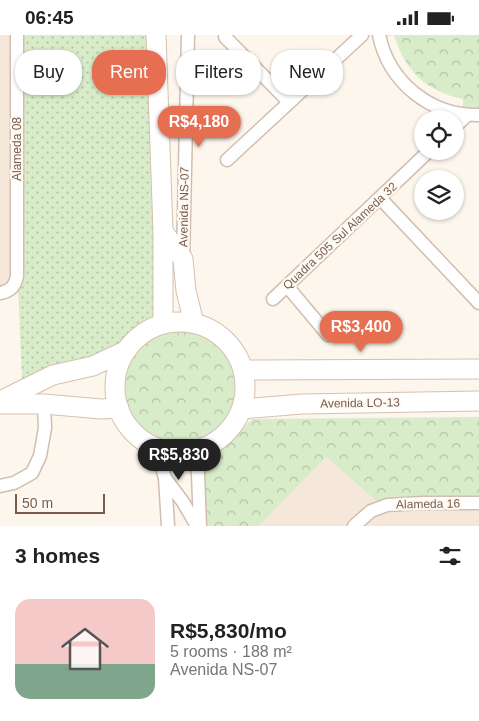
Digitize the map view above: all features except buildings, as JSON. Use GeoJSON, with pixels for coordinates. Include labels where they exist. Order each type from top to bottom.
{"type":"FeatureCollection","features":[{"type":"Feature","properties":{"kind":"street","name":"Alameda 08"},"geometry":{"type":"LineString","coordinates":[[0,293],[8,291],[14,286],[17,275],[17,35]]}},
{"type":"Feature","properties":{"kind":"street","name":"Avenida NS-07"},"geometry":{"type":"LineString","coordinates":[[156,35],[163,231],[163,324]]}},
{"type":"Feature","properties":{"kind":"street","name":"Avenida NS-07"},"geometry":{"type":"LineString","coordinates":[[188,35],[183,259],[186,291],[194,323]]}},
{"type":"Feature","properties":{"kind":"street"},"geometry":{"type":"LineString","coordinates":[[225,37],[289,102]]}},
{"type":"Feature","properties":{"kind":"street"},"geometry":{"type":"LineString","coordinates":[[227,160],[358,39],[380,38],[389,64],[403,83],[417,96],[439,110]]}},
{"type":"Feature","properties":{"kind":"street","name":"Quadra 505 Sul Alameda 32"},"geometry":{"type":"LineString","coordinates":[[273,299],[420,160]]}},
{"type":"Feature","properties":{"kind":"street"},"geometry":{"type":"LineString","coordinates":[[380,198],[479,303]]}},
{"type":"Feature","properties":{"kind":"street","name":"Avenida NS-07"},"geometry":{"type":"LineString","coordinates":[[163,231],[183,259]]}},
{"type":"Feature","properties":{"kind":"street"},"geometry":{"type":"LineString","coordinates":[[287,286],[328,335]]}},
{"type":"Feature","properties":{"kind":"street"},"geometry":{"type":"LineString","coordinates":[[178,322],[194,323],[210,329],[225,339],[236,353],[246,383],[242,409],[231,428],[215,442],[194,450],[180,452],[166,450],[140,438],[130,427],[119,408],[115,389],[116,375],[120,362],[127,351],[137,339],[149,330],[163,324],[178,322]]}},
{"type":"Feature","properties":{"kind":"street"},"geometry":{"type":"LineString","coordinates":[[0,402],[53,375],[92,366],[127,351]]}},
{"type":"Feature","properties":{"kind":"street"},"geometry":{"type":"LineString","coordinates":[[243,370],[479,369]]}},
{"type":"Feature","properties":{"kind":"street","name":"Avenida LO-13"},"geometry":{"type":"LineString","coordinates":[[242,409],[302,403],[479,401]]}},
{"type":"Feature","properties":{"kind":"street"},"geometry":{"type":"LineString","coordinates":[[0,402],[101,409],[119,408]]}},
{"type":"Feature","properties":{"kind":"street"},"geometry":{"type":"LineString","coordinates":[[0,486],[14,483],[32,473],[40,456],[45,428],[44,404]]}},
{"type":"Feature","properties":{"kind":"street"},"geometry":{"type":"LineString","coordinates":[[152,445],[160,461],[165,478],[168,526]]}},
{"type":"Feature","properties":{"kind":"street"},"geometry":{"type":"LineString","coordinates":[[194,450],[198,474],[199,526]]}},
{"type":"Feature","properties":{"kind":"street"},"geometry":{"type":"LineString","coordinates":[[165,478],[199,526]]}},
{"type":"Feature","properties":{"kind":"street","name":"Alameda 16"},"geometry":{"type":"LineString","coordinates":[[354,526],[371,511],[388,505],[479,503]]}},
{"type":"Feature","properties":{"kind":"shaded area"},"geometry":{"type":"Polygon","coordinates":[[[0,35],[17,35],[15,95],[17,95],[17,276],[0,292],[0,35]]]}},
{"type":"Feature","properties":{"kind":"shaded area"},"geometry":{"type":"Polygon","coordinates":[[[326,457],[382,506],[479,503],[479,526],[259,526],[326,457]]]}},
{"type":"Feature","properties":{"kind":"green space"},"geometry":{"type":"Polygon","coordinates":[[[15,35],[160,35],[160,50],[92,50],[92,95],[161,95],[163,324],[127,350],[53,375],[22,379],[17,262],[16,95],[82,95],[82,50],[15,50],[15,35]]]}},
{"type":"Feature","properties":{"kind":"green space"},"geometry":{"type":"Polygon","coordinates":[[[394,35],[479,35],[479,109],[463,108],[463,99],[439,91],[419,78],[404,59],[394,35]]]}},
{"type":"Feature","properties":{"kind":"green space"},"geometry":{"type":"Polygon","coordinates":[[[181,323],[194,324],[206,328],[226,342],[240,362],[244,374],[244,400],[240,412],[226,432],[206,446],[194,450],[181,451],[168,450],[156,446],[136,432],[122,412],[118,400],[117,387],[118,374],[122,362],[136,342],[156,328],[168,324],[181,323]]]}},
{"type":"Feature","properties":{"kind":"green space"},"geometry":{"type":"Polygon","coordinates":[[[479,417],[479,504],[382,506],[326,457],[259,526],[200,526],[198,474],[252,419],[479,417]]]}}]}
